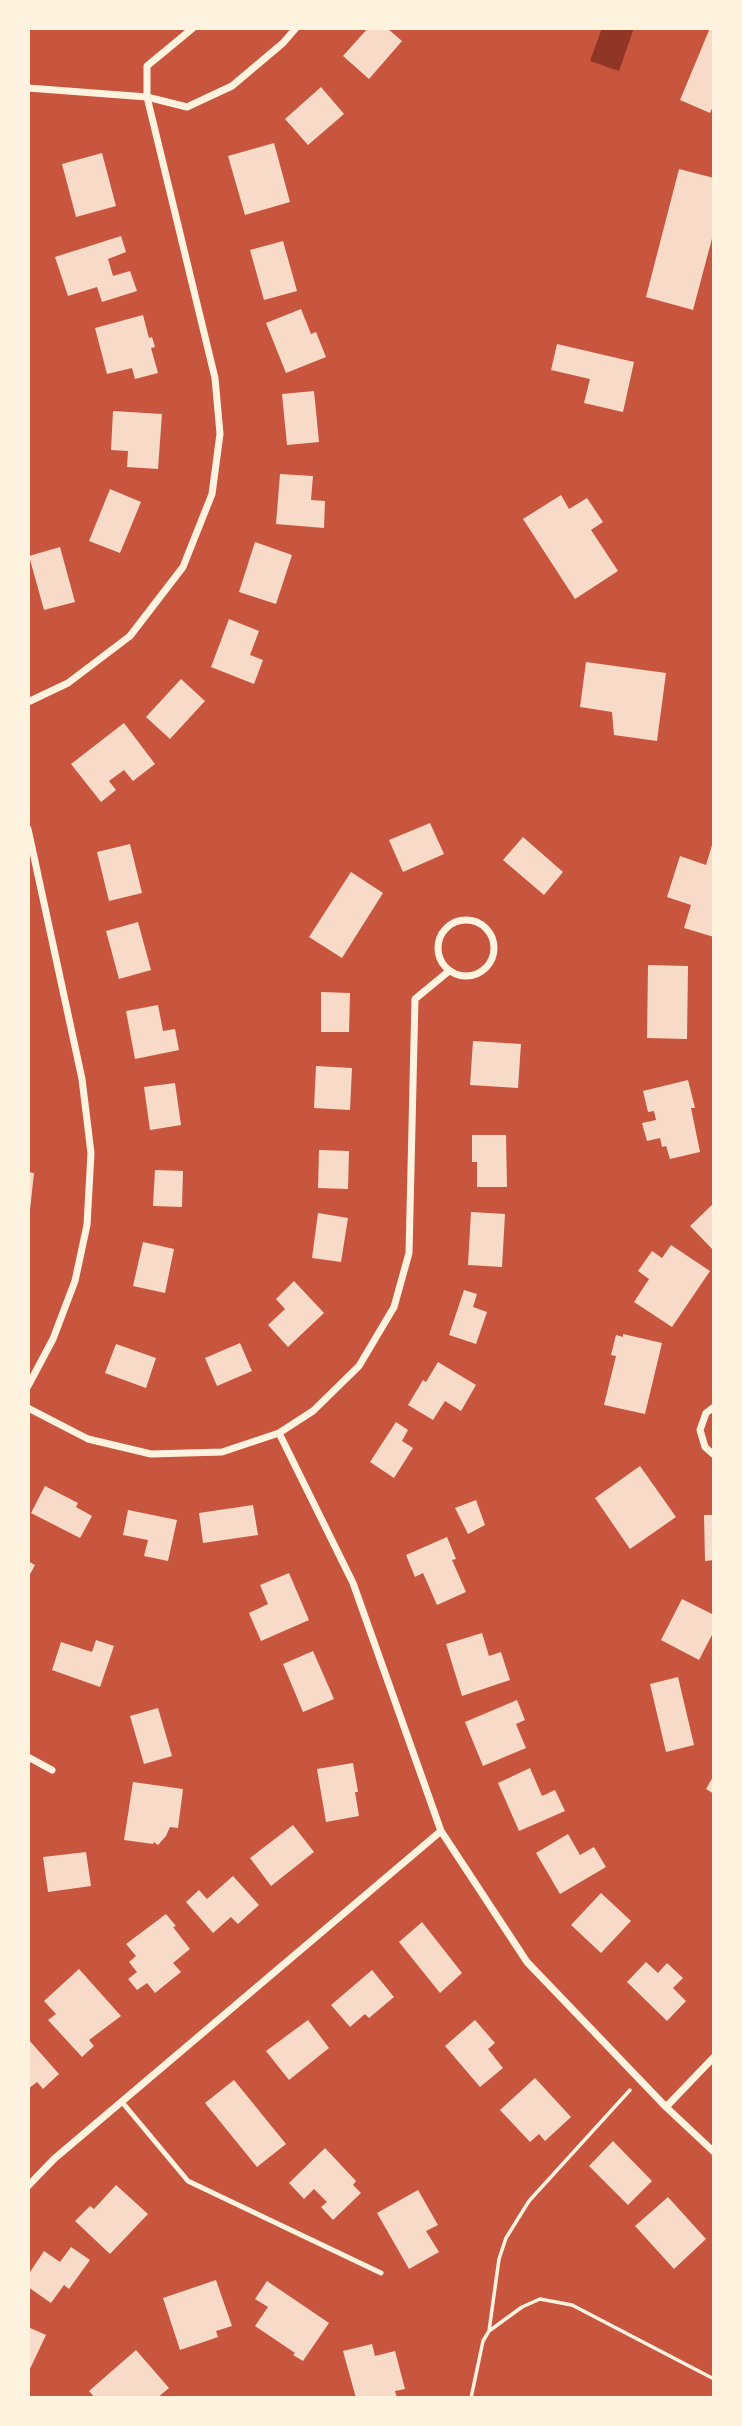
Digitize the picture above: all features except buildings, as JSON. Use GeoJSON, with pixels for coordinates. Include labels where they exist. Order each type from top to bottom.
{"type":"FeatureCollection","features":[{"type":"Feature","properties":{"kind":"street"},"geometry":{"type":"LineString","coordinates":[[28,702],[68,684],[130,636],[183,567],[212,494],[220,435],[215,378],[147,97],[148,66],[193,28]]}},
{"type":"Feature","properties":{"kind":"street"},"geometry":{"type":"LineString","coordinates":[[28,88],[147,97],[187,107],[232,86],[283,43],[296,28]]}},
{"type":"Feature","properties":{"kind":"street"},"geometry":{"type":"LineString","coordinates":[[28,829],[82,1079],[91,1153],[87,1225],[75,1281],[53,1339],[28,1386]]}},
{"type":"Feature","properties":{"kind":"street"},"geometry":{"type":"LineString","coordinates":[[464,920],[481,925],[492,938],[494,946],[490,963],[476,975],[467,977],[449,971],[439,955],[441,936],[454,923],[464,920]]}},
{"type":"Feature","properties":{"kind":"street"},"geometry":{"type":"LineString","coordinates":[[28,1408],[88,1439],[151,1454],[222,1452],[279,1433],[313,1411],[359,1366],[394,1307],[409,1254],[415,999],[449,971]]}},
{"type":"Feature","properties":{"kind":"street"},"geometry":{"type":"LineString","coordinates":[[714,1408],[706,1413],[700,1430],[705,1447],[714,1455]]}},
{"type":"Feature","properties":{"kind":"street"},"geometry":{"type":"LineString","coordinates":[[279,1433],[353,1583],[441,1831],[527,1962],[666,2107],[714,2152]]}},
{"type":"Feature","properties":{"kind":"street"},"geometry":{"type":"LineString","coordinates":[[28,1757],[52,1770]]}},
{"type":"Feature","properties":{"kind":"street"},"geometry":{"type":"LineString","coordinates":[[28,2186],[54,2159],[441,1831]]}},
{"type":"Feature","properties":{"kind":"street"},"geometry":{"type":"LineString","coordinates":[[666,2107],[714,2057]]}},
{"type":"Feature","properties":{"kind":"lane"},"geometry":{"type":"LineString","coordinates":[[122,2102],[188,2181],[381,2273]]}},
{"type":"Feature","properties":{"kind":"path"},"geometry":{"type":"LineString","coordinates":[[471,2398],[483,2341],[489,2330],[499,2259],[506,2238],[529,2201],[640,2080]]}},
{"type":"Feature","properties":{"kind":"path"},"geometry":{"type":"LineString","coordinates":[[489,2330],[522,2307],[540,2299],[572,2305],[714,2379]]}},
{"type":"Feature","properties":{"kind":"shaded area"},"geometry":{"type":"Polygon","coordinates":[[[602,28],[634,28],[619,71],[590,61],[602,28]]]}}]}
